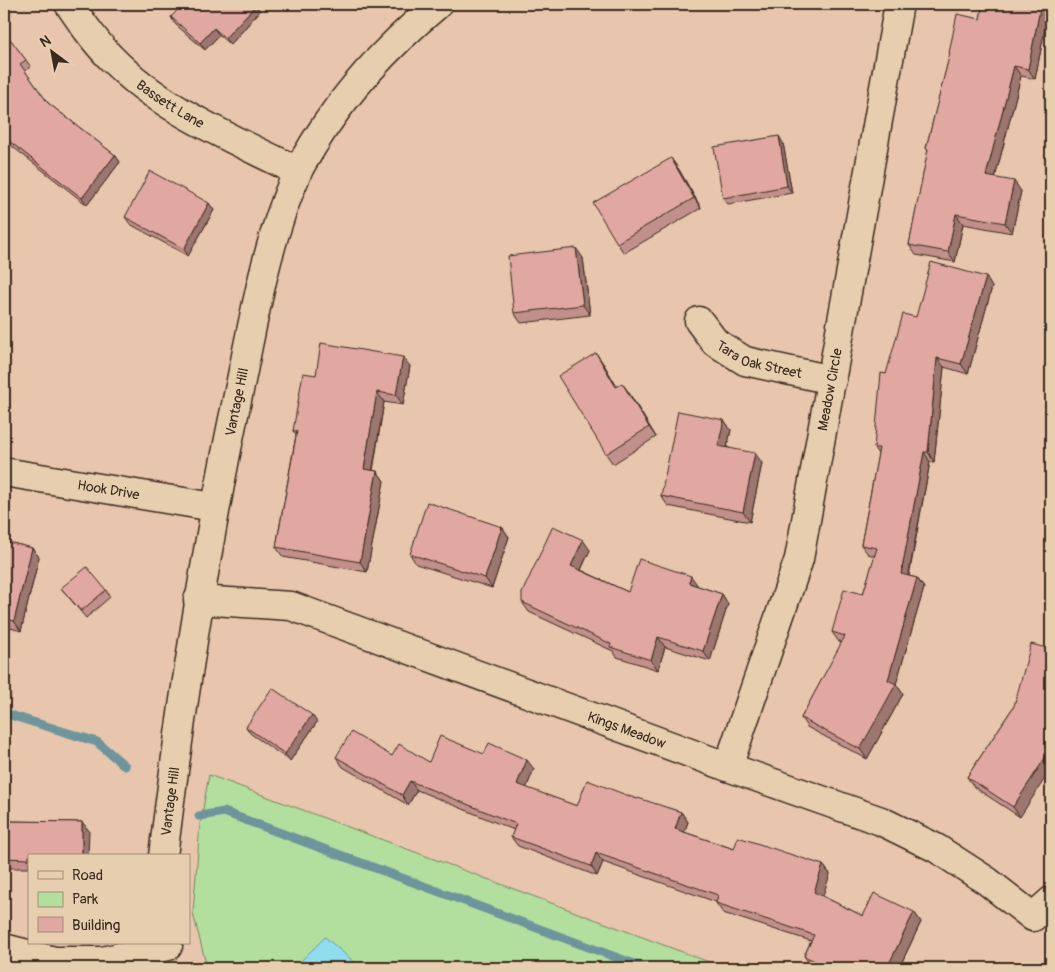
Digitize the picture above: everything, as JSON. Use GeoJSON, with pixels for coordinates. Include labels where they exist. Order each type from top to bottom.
{"type":"FeatureCollection","features":[{"type":"Feature","properties":{"kind":"street","name":"Bassett Lane"},"geometry":{"type":"LineString","coordinates":[[69,4],[92,38],[133,78],[181,112],[297,171]]}},
{"type":"Feature","properties":{"kind":"street","name":"Vantage Hill"},"geometry":{"type":"LineString","coordinates":[[163,854],[198,600],[214,508],[260,286],[277,226],[297,171],[326,124],[360,79],[398,38],[438,4]]}},
{"type":"Feature","properties":{"kind":"street","name":"Meadow Circle"},"geometry":{"type":"LineString","coordinates":[[728,767],[799,559],[898,4]]}},
{"type":"Feature","properties":{"kind":"street","name":"Tara Oak Street"},"geometry":{"type":"LineString","coordinates":[[699,321],[714,342],[745,361],[832,380]]}},
{"type":"Feature","properties":{"kind":"street","name":"Hook Drive"},"geometry":{"type":"LineString","coordinates":[[4,472],[214,508]]}},
{"type":"Feature","properties":{"kind":"street","name":"Kings Meadow"},"geometry":{"type":"LineString","coordinates":[[198,600],[291,606],[728,767],[881,821],[936,848],[980,876],[1042,909]]}},
{"type":"Feature","properties":{"kind":"street"},"geometry":{"type":"LineString","coordinates":[[4,948],[55,961],[102,961],[169,953]]}},
{"type":"Feature","properties":{"kind":"green space"},"geometry":{"type":"Polygon","coordinates":[[[209,775],[725,968],[207,968],[193,913],[200,825],[209,775]]]}},
{"type":"Feature","properties":{"kind":"water"},"geometry":{"type":"Polygon","coordinates":[[[325,937],[361,968],[302,968],[298,964],[325,937]]]}},
{"type":"Feature","properties":{"kind":"building"},"geometry":{"type":"Polygon","coordinates":[[[183,4],[256,5],[225,38],[214,28],[200,43],[171,17],[183,4]]]}},
{"type":"Feature","properties":{"kind":"building"},"geometry":{"type":"Polygon","coordinates":[[[983,4],[1041,4],[1028,69],[1014,66],[986,176],[1014,181],[1005,223],[956,214],[948,252],[909,245],[928,149],[926,148],[950,53],[957,14],[980,19],[983,4]]]}},
{"type":"Feature","properties":{"kind":"building"},"geometry":{"type":"Polygon","coordinates":[[[4,31],[26,60],[20,64],[48,103],[115,155],[82,198],[4,137],[4,31]]]}},
{"type":"Feature","properties":{"kind":"building"},"geometry":{"type":"Polygon","coordinates":[[[779,136],[787,186],[723,198],[714,147],[779,136]]]}},
{"type":"Feature","properties":{"kind":"building"},"geometry":{"type":"Polygon","coordinates":[[[671,158],[694,198],[617,243],[593,203],[671,158]]]}},
{"type":"Feature","properties":{"kind":"building"},"geometry":{"type":"Polygon","coordinates":[[[150,171],[209,203],[184,249],[125,217],[150,171]]]}},
{"type":"Feature","properties":{"kind":"building"},"geometry":{"type":"Polygon","coordinates":[[[576,248],[583,305],[514,313],[508,256],[576,248]]]}},
{"type":"Feature","properties":{"kind":"building"},"geometry":{"type":"Polygon","coordinates":[[[931,262],[986,277],[961,364],[937,358],[928,452],[924,452],[901,574],[917,578],[888,680],[896,684],[860,749],[801,718],[845,636],[832,632],[844,589],[863,594],[877,548],[861,545],[879,448],[874,448],[881,373],[886,374],[903,314],[916,317],[931,262]]]}},
{"type":"Feature","properties":{"kind":"building"},"geometry":{"type":"Polygon","coordinates":[[[321,343],[403,357],[396,395],[377,392],[364,469],[377,471],[360,562],[276,547],[297,431],[293,431],[303,373],[316,375],[321,343]]]}},
{"type":"Feature","properties":{"kind":"building"},"geometry":{"type":"Polygon","coordinates":[[[596,353],[616,387],[622,383],[649,427],[606,454],[558,376],[596,353]]]}},
{"type":"Feature","properties":{"kind":"building"},"geometry":{"type":"Polygon","coordinates":[[[678,411],[724,420],[718,446],[755,453],[743,512],[661,496],[678,411]]]}},
{"type":"Feature","properties":{"kind":"building"},"geometry":{"type":"Polygon","coordinates":[[[427,502],[502,527],[485,578],[410,554],[427,502]]]}},
{"type":"Feature","properties":{"kind":"building"},"geometry":{"type":"Polygon","coordinates":[[[553,526],[583,540],[571,566],[628,592],[639,559],[691,576],[689,583],[722,594],[703,651],[658,637],[651,660],[610,647],[611,644],[522,602],[522,593],[553,526]]]}},
{"type":"Feature","properties":{"kind":"building"},"geometry":{"type":"Polygon","coordinates":[[[4,541],[32,548],[14,621],[4,618],[4,541]]]}},
{"type":"Feature","properties":{"kind":"building"},"geometry":{"type":"Polygon","coordinates":[[[87,567],[106,590],[81,611],[61,588],[87,567]]]}},
{"type":"Feature","properties":{"kind":"building"},"geometry":{"type":"Polygon","coordinates":[[[1031,644],[1051,649],[1051,749],[1013,807],[967,777],[1014,706],[1031,644]]]}},
{"type":"Feature","properties":{"kind":"building"},"geometry":{"type":"Polygon","coordinates":[[[272,688],[312,715],[285,754],[246,727],[272,688]]]}},
{"type":"Feature","properties":{"kind":"building"},"geometry":{"type":"Polygon","coordinates":[[[351,732],[392,756],[399,744],[429,762],[440,736],[484,754],[489,743],[527,760],[517,784],[577,806],[587,780],[637,799],[681,812],[675,829],[734,849],[738,837],[823,865],[814,892],[863,916],[874,893],[914,912],[887,968],[830,968],[804,956],[814,935],[716,903],[718,895],[596,853],[591,866],[511,837],[516,824],[410,781],[402,795],[336,757],[351,732]]]}},
{"type":"Feature","properties":{"kind":"building"},"geometry":{"type":"Polygon","coordinates":[[[4,821],[82,822],[82,854],[28,854],[28,859],[4,858],[4,821]]]}},
{"type":"Feature","properties":{"kind":"waterway"},"geometry":{"type":"LineString","coordinates":[[4,713],[97,742],[125,766]]}},
{"type":"Feature","properties":{"kind":"waterway"},"geometry":{"type":"LineString","coordinates":[[199,816],[224,812],[645,968]]}}]}
